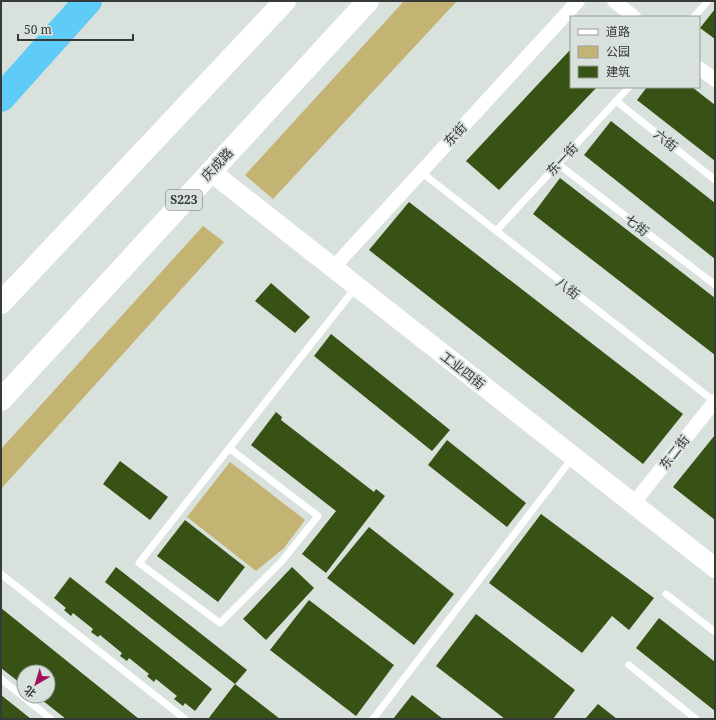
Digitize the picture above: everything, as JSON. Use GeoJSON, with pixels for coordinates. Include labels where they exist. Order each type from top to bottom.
{"type":"FeatureCollection","features":[{"type":"Feature","properties":{"kind":"main road"},"geometry":{"type":"LineString","coordinates":[[1,303],[285,1]]}},
{"type":"Feature","properties":{"kind":"main road","name":"庆成路"},"geometry":{"type":"LineString","coordinates":[[1,400],[210,171],[368,1]]}},
{"type":"Feature","properties":{"kind":"street","name":"东街"},"geometry":{"type":"LineString","coordinates":[[333,268],[578,1]]}},
{"type":"Feature","properties":{"kind":"street"},"geometry":{"type":"LineString","coordinates":[[614,1],[633,16]]}},
{"type":"Feature","properties":{"kind":"street"},"geometry":{"type":"LineString","coordinates":[[700,69],[715,80]]}},
{"type":"Feature","properties":{"kind":"street","name":"工业四街"},"geometry":{"type":"LineString","coordinates":[[210,171],[715,568]]}},
{"type":"Feature","properties":{"kind":"street","name":"东二街"},"geometry":{"type":"LineString","coordinates":[[633,504],[715,402]]}},
{"type":"Feature","properties":{"kind":"lane"},"geometry":{"type":"LineString","coordinates":[[695,16],[708,1]]}},
{"type":"Feature","properties":{"kind":"lane","name":"东一街"},"geometry":{"type":"LineString","coordinates":[[496,232],[628,88]]}},
{"type":"Feature","properties":{"kind":"lane","name":"六街"},"geometry":{"type":"LineString","coordinates":[[616,101],[715,180]]}},
{"type":"Feature","properties":{"kind":"lane","name":"七街"},"geometry":{"type":"LineString","coordinates":[[558,164],[715,285]]}},
{"type":"Feature","properties":{"kind":"lane","name":"八街"},"geometry":{"type":"LineString","coordinates":[[420,172],[715,402]]}},
{"type":"Feature","properties":{"kind":"lane"},"geometry":{"type":"LineString","coordinates":[[229,448],[318,516],[282,561],[220,623],[139,563],[229,448],[357,286]]}},
{"type":"Feature","properties":{"kind":"lane"},"geometry":{"type":"LineString","coordinates":[[373,719],[574,457]]}},
{"type":"Feature","properties":{"kind":"lane"},"geometry":{"type":"LineString","coordinates":[[1,574],[185,719]]}},
{"type":"Feature","properties":{"kind":"lane"},"geometry":{"type":"LineString","coordinates":[[666,594],[715,632]]}},
{"type":"Feature","properties":{"kind":"lane"},"geometry":{"type":"LineString","coordinates":[[629,665],[696,719]]}},
{"type":"Feature","properties":{"kind":"lane"},"geometry":{"type":"LineString","coordinates":[[1,679],[51,719]]}},
{"type":"Feature","properties":{"kind":"green space"},"geometry":{"type":"Polygon","coordinates":[[[404,1],[457,1],[273,199],[245,175],[404,1]]]}},
{"type":"Feature","properties":{"kind":"green space"},"geometry":{"type":"Polygon","coordinates":[[[203,226],[224,242],[1,489],[1,449],[203,226]]]}},
{"type":"Feature","properties":{"kind":"green space"},"geometry":{"type":"Polygon","coordinates":[[[230,462],[305,520],[284,548],[256,571],[187,517],[230,462]]]}},
{"type":"Feature","properties":{"kind":"building"},"geometry":{"type":"Polygon","coordinates":[[[715,9],[715,39],[700,28],[715,9]]]}},
{"type":"Feature","properties":{"kind":"building"},"geometry":{"type":"Polygon","coordinates":[[[570,50],[570,88],[596,88],[499,190],[466,161],[570,50]]]}},
{"type":"Feature","properties":{"kind":"building"},"geometry":{"type":"Polygon","coordinates":[[[646,88],[693,88],[715,105],[715,161],[637,100],[646,88]]]}},
{"type":"Feature","properties":{"kind":"building"},"geometry":{"type":"Polygon","coordinates":[[[611,121],[715,203],[715,259],[584,155],[611,121]]]}},
{"type":"Feature","properties":{"kind":"building"},"geometry":{"type":"Polygon","coordinates":[[[560,178],[715,298],[715,355],[533,214],[560,178]]]}},
{"type":"Feature","properties":{"kind":"building"},"geometry":{"type":"Polygon","coordinates":[[[409,202],[683,414],[643,464],[369,250],[409,202]]]}},
{"type":"Feature","properties":{"kind":"building"},"geometry":{"type":"Polygon","coordinates":[[[271,283],[310,317],[295,333],[255,301],[271,283]]]}},
{"type":"Feature","properties":{"kind":"building"},"geometry":{"type":"Polygon","coordinates":[[[331,334],[450,430],[432,451],[314,356],[331,334]]]}},
{"type":"Feature","properties":{"kind":"building"},"geometry":{"type":"Polygon","coordinates":[[[276,412],[282,417],[281,420],[374,492],[376,489],[385,496],[326,573],[302,554],[336,511],[251,445],[276,412]]]}},
{"type":"Feature","properties":{"kind":"building"},"geometry":{"type":"Polygon","coordinates":[[[715,435],[715,520],[673,487],[715,435]]]}},
{"type":"Feature","properties":{"kind":"building"},"geometry":{"type":"Polygon","coordinates":[[[447,440],[526,503],[507,527],[428,465],[447,440]]]}},
{"type":"Feature","properties":{"kind":"building"},"geometry":{"type":"Polygon","coordinates":[[[120,461],[168,497],[150,520],[103,484],[120,461]]]}},
{"type":"Feature","properties":{"kind":"building"},"geometry":{"type":"Polygon","coordinates":[[[541,514],[654,598],[629,630],[612,616],[582,653],[489,583],[541,514]]]}},
{"type":"Feature","properties":{"kind":"building"},"geometry":{"type":"Polygon","coordinates":[[[185,520],[245,567],[218,602],[157,556],[185,520]]]}},
{"type":"Feature","properties":{"kind":"building"},"geometry":{"type":"Polygon","coordinates":[[[369,527],[454,594],[414,645],[327,578],[369,527]]]}},
{"type":"Feature","properties":{"kind":"building"},"geometry":{"type":"Polygon","coordinates":[[[116,567],[247,670],[235,684],[105,582],[116,567]]]}},
{"type":"Feature","properties":{"kind":"building"},"geometry":{"type":"Polygon","coordinates":[[[292,567],[314,588],[266,640],[243,619],[292,567]]]}},
{"type":"Feature","properties":{"kind":"building"},"geometry":{"type":"Polygon","coordinates":[[[70,577],[212,689],[195,711],[185,703],[183,706],[174,699],[177,696],[156,679],[154,682],[147,676],[149,674],[129,658],[127,661],[120,656],[122,653],[100,635],[98,637],[91,632],[93,629],[73,613],[71,616],[64,610],[66,608],[54,598],[70,577]]]}},
{"type":"Feature","properties":{"kind":"building"},"geometry":{"type":"Polygon","coordinates":[[[309,600],[394,665],[356,716],[270,650],[309,600]]]}},
{"type":"Feature","properties":{"kind":"building"},"geometry":{"type":"Polygon","coordinates":[[[1,608],[139,719],[66,719],[47,704],[56,704],[56,664],[16,664],[16,680],[1,668],[1,608]]]}},
{"type":"Feature","properties":{"kind":"building"},"geometry":{"type":"Polygon","coordinates":[[[476,614],[575,690],[553,719],[505,719],[436,666],[476,614]]]}},
{"type":"Feature","properties":{"kind":"building"},"geometry":{"type":"Polygon","coordinates":[[[659,618],[715,662],[715,711],[636,648],[659,618]]]}},
{"type":"Feature","properties":{"kind":"building"},"geometry":{"type":"Polygon","coordinates":[[[235,684],[280,719],[208,719],[235,684]]]}},
{"type":"Feature","properties":{"kind":"building"},"geometry":{"type":"Polygon","coordinates":[[[1,695],[31,719],[1,719],[1,695]]]}},
{"type":"Feature","properties":{"kind":"building"},"geometry":{"type":"Polygon","coordinates":[[[412,695],[443,719],[393,719],[412,695]]]}},
{"type":"Feature","properties":{"kind":"building"},"geometry":{"type":"Polygon","coordinates":[[[598,704],[617,719],[585,719],[598,704]]]}},
{"type":"Feature","properties":{"kind":"waterway"},"geometry":{"type":"LineString","coordinates":[[1,98],[88,1]]}}]}
